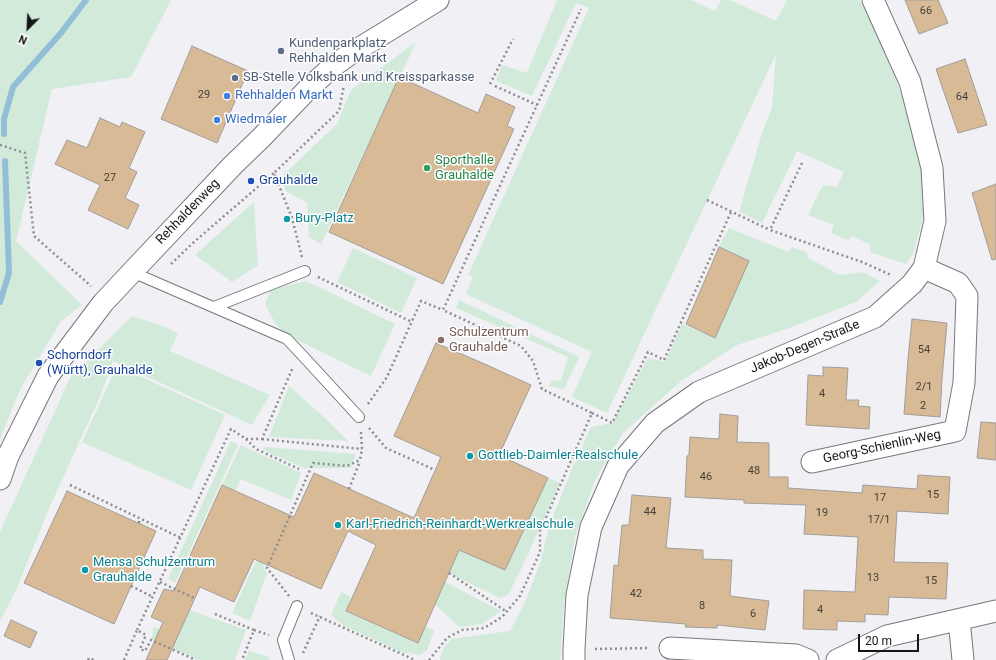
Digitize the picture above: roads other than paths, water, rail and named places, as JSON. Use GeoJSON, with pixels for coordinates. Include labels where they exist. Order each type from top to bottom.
{"type":"FeatureCollection","features":[{"type":"Feature","properties":{"kind":"street","name":"Rehhaldenweg"},"geometry":{"type":"LineString","coordinates":[[0,479],[8,456],[48,376],[103,303],[232,166],[307,90],[332,67],[350,54],[438,0]]}},
{"type":"Feature","properties":{"kind":"street"},"geometry":{"type":"LineString","coordinates":[[873,0],[910,82],[932,168],[935,221],[918,276]]}},
{"type":"Feature","properties":{"kind":"street","name":"Georg-Schienlin-Weg"},"geometry":{"type":"LineString","coordinates":[[812,462],[955,431],[964,383],[967,296],[958,283],[918,276]]}},
{"type":"Feature","properties":{"kind":"street","name":"Jakob-Degen-Straße"},"geometry":{"type":"LineString","coordinates":[[574,654],[577,595],[590,527],[618,466],[655,423],[699,392],[875,317],[918,276]]}},
{"type":"Feature","properties":{"kind":"street"},"geometry":{"type":"LineString","coordinates":[[837,660],[887,636],[996,611]]}},
{"type":"Feature","properties":{"kind":"street"},"geometry":{"type":"LineString","coordinates":[[959,620],[963,660]]}},
{"type":"Feature","properties":{"kind":"street"},"geometry":{"type":"LineString","coordinates":[[670,648],[796,655],[808,660]]}},
{"type":"Feature","properties":{"kind":"lane"},"geometry":{"type":"LineString","coordinates":[[214,307],[305,271]]}},
{"type":"Feature","properties":{"kind":"lane"},"geometry":{"type":"LineString","coordinates":[[132,272],[287,339],[360,417]]}},
{"type":"Feature","properties":{"kind":"lane"},"geometry":{"type":"LineString","coordinates":[[289,660],[283,640],[297,606]]}},
{"type":"Feature","properties":{"kind":"waterway"},"geometry":{"type":"LineString","coordinates":[[4,134],[4,119],[13,87],[61,33],[86,0]]}},
{"type":"Feature","properties":{"kind":"waterway"},"geometry":{"type":"LineString","coordinates":[[0,302],[9,273],[5,161]]}},
{"type":"Feature","properties":{"kind":"place","name":"Kundenparkplatz Rehhalden Markt"},"geometry":{"type":"Point","coordinates":[281,51]}},
{"type":"Feature","properties":{"kind":"place","name":"SB-Stelle Volksbank und Kreissparkasse"},"geometry":{"type":"Point","coordinates":[235,78]}},
{"type":"Feature","properties":{"kind":"place","name":"Rehhalden Markt"},"geometry":{"type":"Point","coordinates":[227,96]}},
{"type":"Feature","properties":{"kind":"place","name":"Wiedmaier"},"geometry":{"type":"Point","coordinates":[217,120]}},
{"type":"Feature","properties":{"kind":"place","name":"Sporthalle Grauhalde"},"geometry":{"type":"Point","coordinates":[427,168]}},
{"type":"Feature","properties":{"kind":"place","name":"Grauhalde"},"geometry":{"type":"Point","coordinates":[251,181]}},
{"type":"Feature","properties":{"kind":"place","name":"Bury-Platz"},"geometry":{"type":"Point","coordinates":[287,219]}},
{"type":"Feature","properties":{"kind":"place","name":"Schulzentrum Grauhalde"},"geometry":{"type":"Point","coordinates":[441,340]}},
{"type":"Feature","properties":{"kind":"place","name":"Schorndorf (Württ), Grauhalde"},"geometry":{"type":"Point","coordinates":[39,363]}},
{"type":"Feature","properties":{"kind":"place","name":"Gottlieb-Daimler-Realschule"},"geometry":{"type":"Point","coordinates":[470,456]}},
{"type":"Feature","properties":{"kind":"place","name":"Karl-Friedrich-Reinhardt-Werkrealschule"},"geometry":{"type":"Point","coordinates":[338,525]}},
{"type":"Feature","properties":{"kind":"place","name":"Mensa Schulzentrum Grauhalde"},"geometry":{"type":"Point","coordinates":[85,570]}}]}
